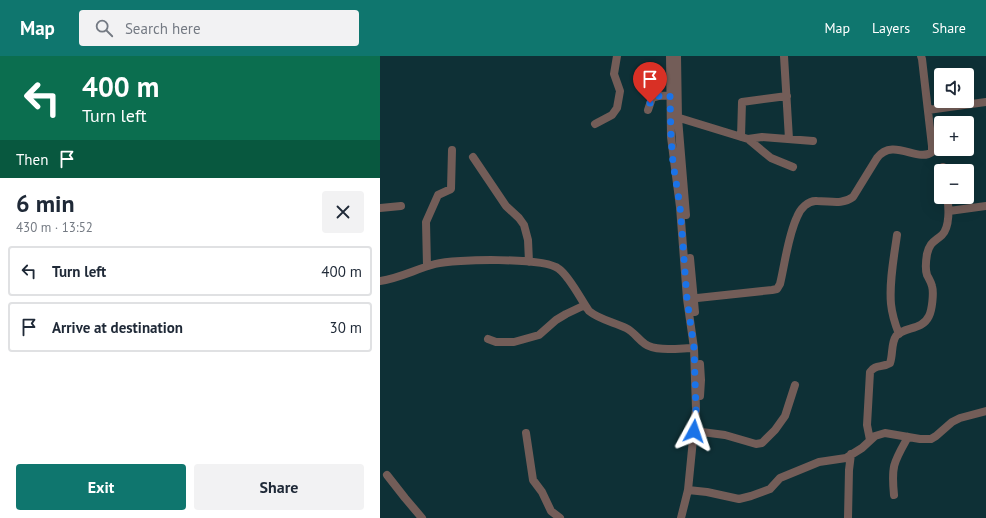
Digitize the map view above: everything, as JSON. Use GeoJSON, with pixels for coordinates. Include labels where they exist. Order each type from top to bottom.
{"type":"FeatureCollection","features":[{"type":"Feature","properties":{"kind":"street"},"geometry":{"type":"LineString","coordinates":[[595,124],[612,116],[617,108],[620,90],[614,74],[617,56]]}},
{"type":"Feature","properties":{"kind":"street"},"geometry":{"type":"LineString","coordinates":[[670,56],[674,77],[674,117],[671,137],[690,299],[694,348],[696,431]]}},
{"type":"Feature","properties":{"kind":"street"},"geometry":{"type":"LineString","coordinates":[[674,117],[670,95],[678,56]]}},
{"type":"Feature","properties":{"kind":"street"},"geometry":{"type":"LineString","coordinates":[[784,56],[789,139]]}},
{"type":"Feature","properties":{"kind":"street"},"geometry":{"type":"LineString","coordinates":[[690,299],[776,289],[780,284],[797,216],[806,204],[811,201],[836,202],[848,200],[853,196],[881,153],[886,151],[903,151],[928,155],[932,152],[921,56]]}},
{"type":"Feature","properties":{"kind":"street"},"geometry":{"type":"LineString","coordinates":[[648,110],[652,98],[670,95]]}},
{"type":"Feature","properties":{"kind":"street"},"geometry":{"type":"LineString","coordinates":[[744,138],[742,102],[787,96]]}},
{"type":"Feature","properties":{"kind":"street"},"geometry":{"type":"LineString","coordinates":[[928,110],[986,102]]}},
{"type":"Feature","properties":{"kind":"street"},"geometry":{"type":"LineString","coordinates":[[674,117],[744,138],[771,158],[793,167]]}},
{"type":"Feature","properties":{"kind":"street"},"geometry":{"type":"LineString","coordinates":[[744,138],[762,137],[813,141]]}},
{"type":"Feature","properties":{"kind":"street"},"geometry":{"type":"LineString","coordinates":[[427,266],[426,222],[438,195],[451,189],[452,150]]}},
{"type":"Feature","properties":{"kind":"street"},"geometry":{"type":"LineString","coordinates":[[473,157],[506,206],[524,225],[528,240],[529,262]]}},
{"type":"Feature","properties":{"kind":"street"},"geometry":{"type":"LineString","coordinates":[[870,440],[867,425],[870,372],[876,366],[890,363],[894,341],[899,334],[923,325],[928,318],[931,311],[933,287],[927,275],[927,254],[932,242],[942,235],[945,230],[949,210],[948,204]]}},
{"type":"Feature","properties":{"kind":"street"},"geometry":{"type":"LineString","coordinates":[[380,208],[401,206]]}},
{"type":"Feature","properties":{"kind":"street"},"geometry":{"type":"LineString","coordinates":[[949,210],[986,206]]}},
{"type":"Feature","properties":{"kind":"street"},"geometry":{"type":"LineString","coordinates":[[897,235],[893,265],[891,302],[892,315],[899,334]]}},
{"type":"Feature","properties":{"kind":"street"},"geometry":{"type":"LineString","coordinates":[[380,281],[398,278],[427,266],[463,260],[529,262],[553,265],[560,269],[565,275],[585,306],[595,316],[632,331],[645,344],[651,347],[659,349],[694,348]]}},
{"type":"Feature","properties":{"kind":"street"},"geometry":{"type":"LineString","coordinates":[[685,518],[690,490],[701,380],[690,299]]}},
{"type":"Feature","properties":{"kind":"street"},"geometry":{"type":"LineString","coordinates":[[488,339],[496,342],[514,342],[539,335],[556,320],[585,306]]}},
{"type":"Feature","properties":{"kind":"street"},"geometry":{"type":"LineString","coordinates":[[696,431],[725,435],[756,444],[762,443],[775,430],[785,416],[795,385]]}},
{"type":"Feature","properties":{"kind":"street"},"geometry":{"type":"LineString","coordinates":[[690,490],[739,499],[745,498],[770,489],[780,478],[819,462],[846,458],[862,448],[875,436],[885,433],[908,437],[931,438],[936,436],[952,422],[960,418],[986,411]]}},
{"type":"Feature","properties":{"kind":"street"},"geometry":{"type":"LineString","coordinates":[[526,433],[533,480],[542,492],[551,511],[560,518]]}},
{"type":"Feature","properties":{"kind":"street"},"geometry":{"type":"LineString","coordinates":[[894,495],[893,469],[895,461],[908,437]]}},
{"type":"Feature","properties":{"kind":"street"},"geometry":{"type":"LineString","coordinates":[[848,518],[849,470],[851,454]]}},
{"type":"Feature","properties":{"kind":"street"},"geometry":{"type":"LineString","coordinates":[[387,475],[404,498],[422,518]]}},
{"type":"Feature","properties":{"kind":"street"},"geometry":{"type":"LineString","coordinates":[[681,518],[690,490]]}},
{"type":"Feature","properties":{"kind":"route"},"geometry":{"type":"LineString","coordinates":[[650,103],[652,98],[670,95],[673,163],[680,206],[687,299],[694,348],[696,410],[694,431]]}}]}
